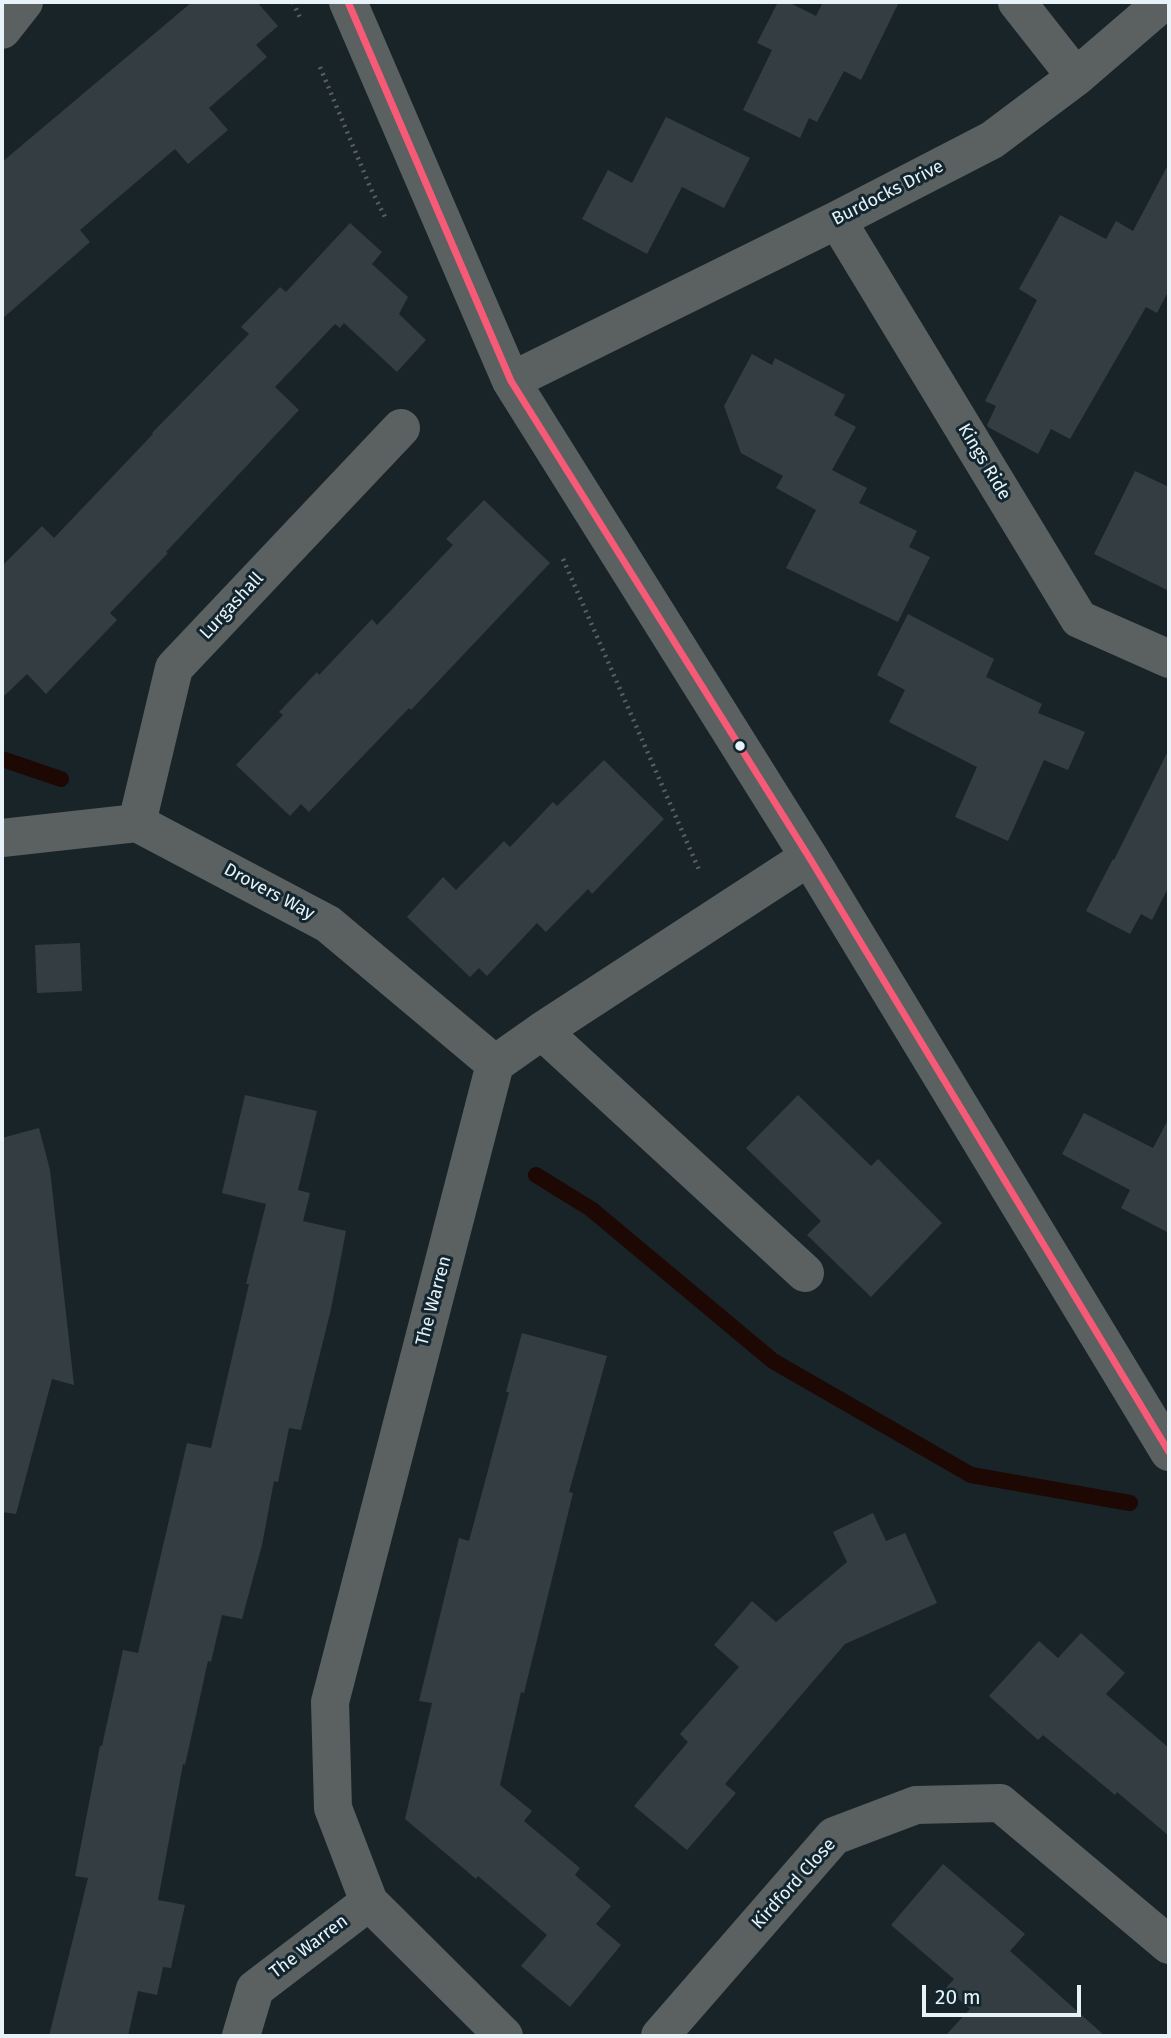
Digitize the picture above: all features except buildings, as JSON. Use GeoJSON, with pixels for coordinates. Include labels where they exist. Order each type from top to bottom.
{"type":"FeatureCollection","features":[{"type":"Feature","properties":{"kind":"street"},"geometry":{"type":"LineString","coordinates":[[2,30],[23,2]]}},
{"type":"Feature","properties":{"kind":"street"},"geometry":{"type":"LineString","coordinates":[[348,2],[511,381],[809,857],[1169,1451]]}},
{"type":"Feature","properties":{"kind":"street"},"geometry":{"type":"LineString","coordinates":[[1017,2],[1076,77]]}},
{"type":"Feature","properties":{"kind":"street","name":"Burdocks Drive"},"geometry":{"type":"LineString","coordinates":[[511,381],[992,140],[1076,77],[1163,2]]}},
{"type":"Feature","properties":{"kind":"street","name":"Kings Ride"},"geometry":{"type":"LineString","coordinates":[[837,220],[1079,619],[1169,659]]}},
{"type":"Feature","properties":{"kind":"street","name":"Lurgashall"},"geometry":{"type":"LineString","coordinates":[[137,823],[174,668],[401,428]]}},
{"type":"Feature","properties":{"kind":"street"},"geometry":{"type":"LineString","coordinates":[[2,838],[137,823]]}},
{"type":"Feature","properties":{"kind":"street","name":"Drovers Way"},"geometry":{"type":"LineString","coordinates":[[137,823],[328,924],[495,1064]]}},
{"type":"Feature","properties":{"kind":"street"},"geometry":{"type":"LineString","coordinates":[[495,1064],[809,857]]}},
{"type":"Feature","properties":{"kind":"street"},"geometry":{"type":"LineString","coordinates":[[542,1031],[805,1273]]}},
{"type":"Feature","properties":{"kind":"street","name":"The Warren"},"geometry":{"type":"LineString","coordinates":[[495,1064],[330,1702],[332,1808],[369,1902],[504,2036]]}},
{"type":"Feature","properties":{"kind":"street","name":"Kirdford Close"},"geometry":{"type":"LineString","coordinates":[[660,2036],[834,1836],[916,1805],[1000,1803],[1169,1945]]}},
{"type":"Feature","properties":{"kind":"street","name":"The Warren"},"geometry":{"type":"LineString","coordinates":[[241,2036],[255,1989],[369,1902]]}},
{"type":"Feature","properties":{"kind":"waterway"},"geometry":{"type":"LineString","coordinates":[[2,759],[61,779]]}},
{"type":"Feature","properties":{"kind":"waterway"},"geometry":{"type":"LineString","coordinates":[[536,1175],[591,1209],[773,1361],[971,1475],[1130,1503]]}},
{"type":"Feature","properties":{"kind":"transit line"},"geometry":{"type":"LineString","coordinates":[[348,2],[511,381],[809,857],[1169,1452]]}}]}
